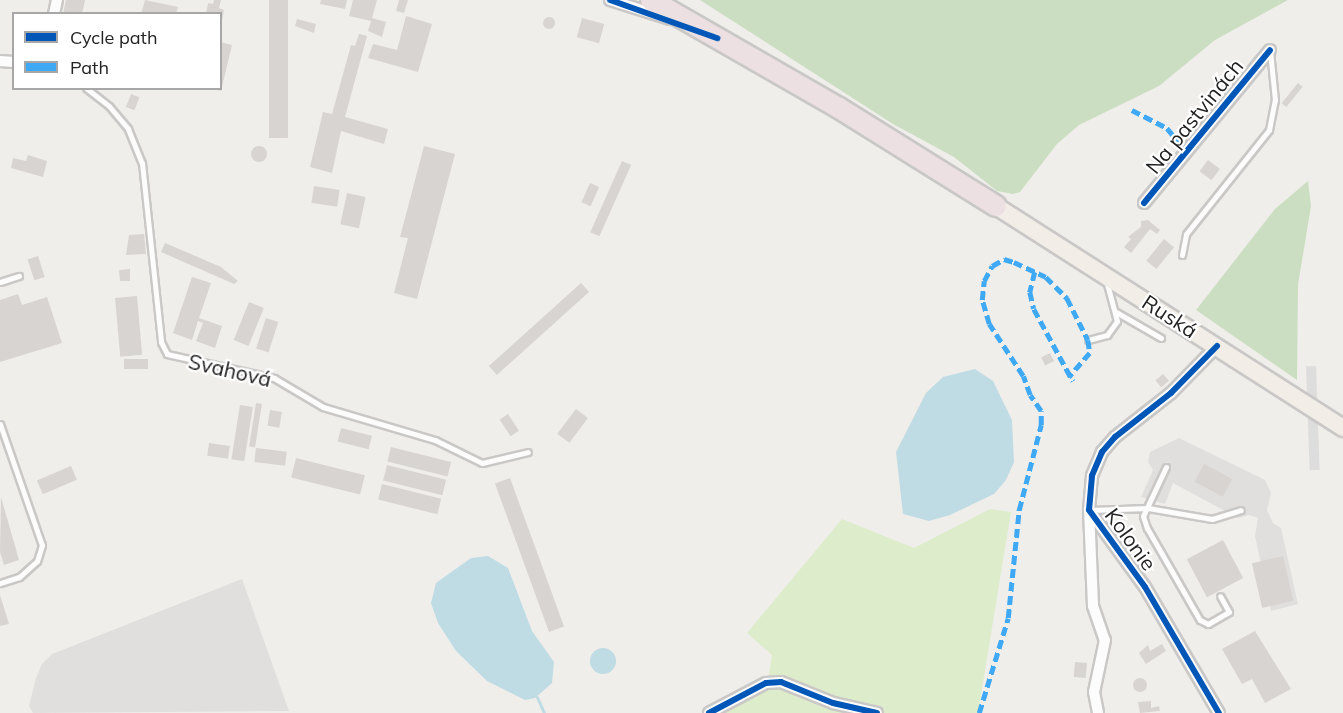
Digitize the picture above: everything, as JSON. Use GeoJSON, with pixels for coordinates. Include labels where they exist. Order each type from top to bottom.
{"type":"FeatureCollection","features":[{"type":"Feature","properties":{"kind":"highway"},"geometry":{"type":"LineString","coordinates":[[651,0],[839,108],[996,206]]}},
{"type":"Feature","properties":{"kind":"highway"},"geometry":{"type":"LineString","coordinates":[[676,0],[960,178],[996,206]]}},
{"type":"Feature","properties":{"kind":"main road","name":"Ruská"},"geometry":{"type":"LineString","coordinates":[[996,206],[1343,428]]}},
{"type":"Feature","properties":{"kind":"street"},"geometry":{"type":"LineString","coordinates":[[610,0],[717,38]]}},
{"type":"Feature","properties":{"kind":"street","name":"Na pastvinách"},"geometry":{"type":"LineString","coordinates":[[1144,203],[1270,50]]}},
{"type":"Feature","properties":{"kind":"street","name":"Kolonie"},"geometry":{"type":"LineString","coordinates":[[1098,713],[1094,692],[1105,640],[1093,606],[1089,510],[1092,476],[1102,452],[1115,437],[1171,393],[1217,346]]}},
{"type":"Feature","properties":{"kind":"street","name":"Kolonie"},"geometry":{"type":"LineString","coordinates":[[1089,510],[1145,587],[1219,713]]}},
{"type":"Feature","properties":{"kind":"street"},"geometry":{"type":"LineString","coordinates":[[709,713],[766,683],[781,682],[833,703],[877,713]]}},
{"type":"Feature","properties":{"kind":"lane"},"geometry":{"type":"LineString","coordinates":[[1182,255],[1186,234],[1269,130],[1275,100],[1270,50]]}},
{"type":"Feature","properties":{"kind":"lane","name":"Svahová"},"geometry":{"type":"LineString","coordinates":[[89,90],[110,106],[128,129],[142,163],[161,342],[167,354],[274,378],[323,408],[435,440],[482,463],[528,452]]}},
{"type":"Feature","properties":{"kind":"lane"},"geometry":{"type":"LineString","coordinates":[[1088,340],[1107,335],[1116,324],[1116,312],[1106,275]]}},
{"type":"Feature","properties":{"kind":"lane"},"geometry":{"type":"LineString","coordinates":[[0,282],[19,276]]}},
{"type":"Feature","properties":{"kind":"lane"},"geometry":{"type":"LineString","coordinates":[[1116,312],[1161,338]]}},
{"type":"Feature","properties":{"kind":"lane"},"geometry":{"type":"LineString","coordinates":[[0,424],[42,545],[37,561],[19,577],[0,583]]}},
{"type":"Feature","properties":{"kind":"lane"},"geometry":{"type":"LineString","coordinates":[[1167,467],[1143,516],[1147,528],[1200,620],[1208,624],[1229,612],[1220,596]]}},
{"type":"Feature","properties":{"kind":"lane"},"geometry":{"type":"LineString","coordinates":[[1089,510],[1148,508],[1212,519],[1241,510]]}},
{"type":"Feature","properties":{"kind":"green space"},"geometry":{"type":"Polygon","coordinates":[[[700,0],[1288,0],[1215,40],[1159,86],[1079,125],[1057,144],[1020,192],[1013,194],[997,191],[954,157],[893,124],[700,0]]]}},
{"type":"Feature","properties":{"kind":"green space"},"geometry":{"type":"Polygon","coordinates":[[[1308,181],[1311,206],[1298,285],[1297,380],[1196,310],[1275,209],[1308,181]]]}},
{"type":"Feature","properties":{"kind":"green space"},"geometry":{"type":"Polygon","coordinates":[[[990,509],[1011,512],[978,713],[718,713],[767,687],[772,655],[747,633],[842,519],[914,548],[990,509]]]}},
{"type":"Feature","properties":{"kind":"shaded area"},"geometry":{"type":"Polygon","coordinates":[[[1179,438],[1265,480],[1271,493],[1267,510],[1273,523],[1281,528],[1298,604],[1271,611],[1255,536],[1258,518],[1249,515],[1238,518],[1173,483],[1165,504],[1141,497],[1153,470],[1148,462],[1150,452],[1179,438]]]}},
{"type":"Feature","properties":{"kind":"shaded area"},"geometry":{"type":"Polygon","coordinates":[[[242,579],[289,711],[33,713],[29,706],[36,678],[42,664],[52,654],[242,579]]]}},
{"type":"Feature","properties":{"kind":"water"},"geometry":{"type":"Polygon","coordinates":[[[975,369],[993,381],[1012,420],[1014,462],[1006,480],[994,494],[950,515],[929,521],[903,514],[896,452],[926,393],[943,377],[975,369]]]}},
{"type":"Feature","properties":{"kind":"water"},"geometry":{"type":"Polygon","coordinates":[[[488,556],[508,568],[532,631],[554,662],[552,683],[535,698],[525,700],[487,681],[456,651],[438,623],[431,603],[436,583],[471,558],[488,556]]]}},
{"type":"Feature","properties":{"kind":"water"},"geometry":{"type":"Polygon","coordinates":[[[603,648],[612,652],[616,661],[612,670],[603,674],[594,670],[590,661],[594,652],[603,648]]]}},
{"type":"Feature","properties":{"kind":"pier"},"geometry":{"type":"Polygon","coordinates":[[[1306,366],[1316,366],[1320,470],[1310,470],[1306,366]]]}},
{"type":"Feature","properties":{"kind":"building"},"geometry":{"type":"Polygon","coordinates":[[[66,0],[85,0],[82,12],[63,12],[66,0]]]}},
{"type":"Feature","properties":{"kind":"building"},"geometry":{"type":"Polygon","coordinates":[[[145,0],[178,7],[177,12],[142,12],[145,0]]]}},
{"type":"Feature","properties":{"kind":"building"},"geometry":{"type":"Polygon","coordinates":[[[214,0],[221,0],[219,8],[224,10],[222,20],[222,12],[206,12],[208,3],[213,4],[214,0]]]}},
{"type":"Feature","properties":{"kind":"building"},"geometry":{"type":"Polygon","coordinates":[[[269,0],[288,0],[288,138],[269,138],[269,0]]]}},
{"type":"Feature","properties":{"kind":"building"},"geometry":{"type":"Polygon","coordinates":[[[321,0],[347,0],[345,9],[320,4],[321,0]]]}},
{"type":"Feature","properties":{"kind":"building"},"geometry":{"type":"Polygon","coordinates":[[[353,0],[377,0],[372,18],[386,22],[382,37],[368,31],[371,21],[349,16],[353,0]]]}},
{"type":"Feature","properties":{"kind":"building"},"geometry":{"type":"Polygon","coordinates":[[[399,0],[408,0],[404,13],[396,11],[399,0]]]}},
{"type":"Feature","properties":{"kind":"building"},"geometry":{"type":"Polygon","coordinates":[[[406,16],[432,24],[418,72],[368,58],[373,44],[397,50],[406,16]]]}},
{"type":"Feature","properties":{"kind":"building"},"geometry":{"type":"Polygon","coordinates":[[[551,17],[554,18],[554,28],[547,29],[544,28],[543,21],[544,18],[551,17]]]}},
{"type":"Feature","properties":{"kind":"building"},"geometry":{"type":"Polygon","coordinates":[[[582,18],[604,24],[599,43],[577,37],[582,18]]]}},
{"type":"Feature","properties":{"kind":"building"},"geometry":{"type":"Polygon","coordinates":[[[297,19],[316,24],[314,33],[295,26],[297,19]]]}},
{"type":"Feature","properties":{"kind":"building"},"geometry":{"type":"Polygon","coordinates":[[[359,34],[367,36],[345,117],[388,129],[384,144],[341,131],[332,173],[310,167],[323,112],[332,114],[351,45],[355,46],[359,34]]]}},
{"type":"Feature","properties":{"kind":"building"},"geometry":{"type":"Polygon","coordinates":[[[222,42],[232,45],[222,87],[222,42]]]}},
{"type":"Feature","properties":{"kind":"building"},"geometry":{"type":"Polygon","coordinates":[[[280,69],[287,70],[284,91],[287,91],[278,138],[270,136],[280,69]]]}},
{"type":"Feature","properties":{"kind":"building"},"geometry":{"type":"Polygon","coordinates":[[[1298,83],[1303,87],[1286,107],[1282,103],[1298,83]]]}},
{"type":"Feature","properties":{"kind":"building"},"geometry":{"type":"Polygon","coordinates":[[[131,94],[139,97],[134,110],[126,107],[131,94]]]}},
{"type":"Feature","properties":{"kind":"building"},"geometry":{"type":"Polygon","coordinates":[[[259,146],[265,148],[267,154],[265,160],[259,162],[253,160],[251,154],[253,148],[259,146]]]}},
{"type":"Feature","properties":{"kind":"building"},"geometry":{"type":"Polygon","coordinates":[[[424,146],[455,154],[417,299],[394,293],[408,238],[400,237],[424,146]]]}},
{"type":"Feature","properties":{"kind":"building"},"geometry":{"type":"Polygon","coordinates":[[[28,155],[47,161],[43,177],[11,168],[13,158],[26,161],[28,155]]]}},
{"type":"Feature","properties":{"kind":"building"},"geometry":{"type":"Polygon","coordinates":[[[1208,160],[1220,169],[1212,180],[1200,171],[1208,160]]]}},
{"type":"Feature","properties":{"kind":"building"},"geometry":{"type":"Polygon","coordinates":[[[622,161],[631,165],[599,236],[590,232],[622,161]]]}},
{"type":"Feature","properties":{"kind":"building"},"geometry":{"type":"Polygon","coordinates":[[[590,183],[599,187],[591,206],[581,202],[590,183]]]}},
{"type":"Feature","properties":{"kind":"building"},"geometry":{"type":"Polygon","coordinates":[[[314,186],[340,190],[337,207],[311,203],[314,186]]]}},
{"type":"Feature","properties":{"kind":"building"},"geometry":{"type":"Polygon","coordinates":[[[347,193],[366,197],[359,228],[340,224],[347,193]]]}},
{"type":"Feature","properties":{"kind":"building"},"geometry":{"type":"Polygon","coordinates":[[[1148,220],[1160,230],[1157,234],[1150,229],[1131,253],[1124,247],[1131,239],[1128,237],[1141,227],[1141,221],[1148,220]]]}},
{"type":"Feature","properties":{"kind":"building"},"geometry":{"type":"Polygon","coordinates":[[[144,234],[146,254],[126,255],[129,235],[144,234]]]}},
{"type":"Feature","properties":{"kind":"building"},"geometry":{"type":"Polygon","coordinates":[[[1164,239],[1174,247],[1156,269],[1146,261],[1164,239]]]}},
{"type":"Feature","properties":{"kind":"building"},"geometry":{"type":"Polygon","coordinates":[[[165,243],[221,267],[238,281],[234,284],[161,252],[165,243]]]}},
{"type":"Feature","properties":{"kind":"building"},"geometry":{"type":"Polygon","coordinates":[[[38,256],[45,277],[34,280],[28,259],[38,256]]]}},
{"type":"Feature","properties":{"kind":"building"},"geometry":{"type":"Polygon","coordinates":[[[130,269],[130,281],[120,281],[119,270],[130,269]]]}},
{"type":"Feature","properties":{"kind":"building"},"geometry":{"type":"Polygon","coordinates":[[[192,277],[211,283],[199,318],[222,326],[215,348],[196,341],[203,323],[198,321],[192,340],[173,333],[192,277]]]}},
{"type":"Feature","properties":{"kind":"building"},"geometry":{"type":"Polygon","coordinates":[[[581,283],[589,292],[497,375],[489,366],[581,283]]]}},
{"type":"Feature","properties":{"kind":"building"},"geometry":{"type":"Polygon","coordinates":[[[18,294],[22,305],[47,297],[62,343],[0,362],[0,300],[18,294]]]}},
{"type":"Feature","properties":{"kind":"building"},"geometry":{"type":"Polygon","coordinates":[[[137,296],[142,355],[120,357],[115,298],[137,296]]]}},
{"type":"Feature","properties":{"kind":"building"},"geometry":{"type":"Polygon","coordinates":[[[249,302],[264,308],[248,346],[234,340],[249,302]]]}},
{"type":"Feature","properties":{"kind":"building"},"geometry":{"type":"Polygon","coordinates":[[[266,318],[278,322],[268,352],[256,348],[266,318]]]}},
{"type":"Feature","properties":{"kind":"building"},"geometry":{"type":"Polygon","coordinates":[[[1050,353],[1054,361],[1045,366],[1041,358],[1050,353]]]}},
{"type":"Feature","properties":{"kind":"building"},"geometry":{"type":"Polygon","coordinates":[[[124,359],[148,359],[148,369],[124,369],[124,359]]]}},
{"type":"Feature","properties":{"kind":"building"},"geometry":{"type":"Polygon","coordinates":[[[1163,374],[1169,381],[1161,387],[1155,381],[1163,374]]]}},
{"type":"Feature","properties":{"kind":"building"},"geometry":{"type":"Polygon","coordinates":[[[256,403],[262,404],[255,447],[249,446],[256,403]]]}},
{"type":"Feature","properties":{"kind":"building"},"geometry":{"type":"Polygon","coordinates":[[[240,405],[253,407],[244,461],[231,459],[240,405]]]}},
{"type":"Feature","properties":{"kind":"building"},"geometry":{"type":"Polygon","coordinates":[[[576,409],[588,418],[569,443],[557,434],[576,409]]]}},
{"type":"Feature","properties":{"kind":"building"},"geometry":{"type":"Polygon","coordinates":[[[270,410],[282,412],[279,428],[267,426],[270,410]]]}},
{"type":"Feature","properties":{"kind":"building"},"geometry":{"type":"Polygon","coordinates":[[[508,414],[519,431],[511,436],[500,419],[508,414]]]}},
{"type":"Feature","properties":{"kind":"building"},"geometry":{"type":"Polygon","coordinates":[[[341,428],[372,436],[369,449],[338,442],[341,428]]]}},
{"type":"Feature","properties":{"kind":"building"},"geometry":{"type":"Polygon","coordinates":[[[209,443],[230,446],[228,459],[207,456],[209,443]]]}},
{"type":"Feature","properties":{"kind":"building"},"geometry":{"type":"Polygon","coordinates":[[[391,447],[451,462],[448,477],[387,462],[391,447]]]}},
{"type":"Feature","properties":{"kind":"building"},"geometry":{"type":"Polygon","coordinates":[[[256,448],[287,452],[285,466],[254,462],[256,448]]]}},
{"type":"Feature","properties":{"kind":"building"},"geometry":{"type":"Polygon","coordinates":[[[296,458],[365,475],[360,495],[291,477],[296,458]]]}},
{"type":"Feature","properties":{"kind":"building"},"geometry":{"type":"Polygon","coordinates":[[[1204,464],[1232,479],[1223,497],[1195,482],[1204,464]]]}},
{"type":"Feature","properties":{"kind":"building"},"geometry":{"type":"Polygon","coordinates":[[[387,465],[446,480],[442,495],[383,481],[387,465]]]}},
{"type":"Feature","properties":{"kind":"building"},"geometry":{"type":"Polygon","coordinates":[[[71,466],[77,480],[43,494],[37,480],[71,466]]]}},
{"type":"Feature","properties":{"kind":"building"},"geometry":{"type":"Polygon","coordinates":[[[510,478],[564,626],[549,632],[495,483],[510,478]]]}},
{"type":"Feature","properties":{"kind":"building"},"geometry":{"type":"Polygon","coordinates":[[[382,484],[441,499],[437,514],[378,500],[382,484]]]}},
{"type":"Feature","properties":{"kind":"building"},"geometry":{"type":"Polygon","coordinates":[[[1,497],[19,560],[4,565],[0,552],[1,497]]]}},
{"type":"Feature","properties":{"kind":"building"},"geometry":{"type":"Polygon","coordinates":[[[1223,540],[1243,578],[1207,597],[1187,559],[1223,540]]]}},
{"type":"Feature","properties":{"kind":"building"},"geometry":{"type":"Polygon","coordinates":[[[1283,556],[1293,601],[1262,608],[1252,563],[1283,556]]]}},
{"type":"Feature","properties":{"kind":"building"},"geometry":{"type":"Polygon","coordinates":[[[0,595],[9,624],[0,626],[0,595]]]}},
{"type":"Feature","properties":{"kind":"building"},"geometry":{"type":"Polygon","coordinates":[[[1255,631],[1291,689],[1265,703],[1252,679],[1242,684],[1222,649],[1255,631]]]}},
{"type":"Feature","properties":{"kind":"building"},"geometry":{"type":"Polygon","coordinates":[[[1162,644],[1166,651],[1146,664],[1139,653],[1148,645],[1150,651],[1162,644]]]}},
{"type":"Feature","properties":{"kind":"building"},"geometry":{"type":"Polygon","coordinates":[[[1075,662],[1087,663],[1086,678],[1074,677],[1075,662]]]}},
{"type":"Feature","properties":{"kind":"building"},"geometry":{"type":"Polygon","coordinates":[[[1140,678],[1145,680],[1147,685],[1145,690],[1140,692],[1135,690],[1133,685],[1135,680],[1140,678]]]}},
{"type":"Feature","properties":{"kind":"building"},"geometry":{"type":"Polygon","coordinates":[[[1151,701],[1151,708],[1159,706],[1160,711],[1140,713],[1138,702],[1151,701]]]}},
{"type":"Feature","properties":{"kind":"waterway"},"geometry":{"type":"LineString","coordinates":[[537,697],[544,713]]}},
{"type":"Feature","properties":{"kind":"marked path"},"geometry":{"type":"LineString","coordinates":[[1132,110],[1167,128],[1187,152]]}},
{"type":"Feature","properties":{"kind":"marked path"},"geometry":{"type":"LineString","coordinates":[[979,713],[1008,618],[1019,510],[1041,425],[1041,411],[1030,395],[1023,376],[989,324],[982,300],[984,281],[992,266],[1004,259],[1014,262],[1046,277],[1067,298],[1088,340],[1090,353],[1069,377]]}},
{"type":"Feature","properties":{"kind":"marked path"},"geometry":{"type":"LineString","coordinates":[[1035,272],[1030,292],[1034,309],[1073,381]]}},
{"type":"Feature","properties":{"kind":"cycle path"},"geometry":{"type":"LineString","coordinates":[[610,0],[717,38]]}},
{"type":"Feature","properties":{"kind":"cycle path"},"geometry":{"type":"LineString","coordinates":[[1144,203],[1270,50]]}},
{"type":"Feature","properties":{"kind":"cycle path"},"geometry":{"type":"LineString","coordinates":[[1217,346],[1171,393],[1115,437],[1102,452],[1092,476],[1089,510],[1145,587],[1219,713]]}},
{"type":"Feature","properties":{"kind":"cycle path"},"geometry":{"type":"LineString","coordinates":[[709,713],[766,683],[781,682],[833,703],[877,713]]}}]}
